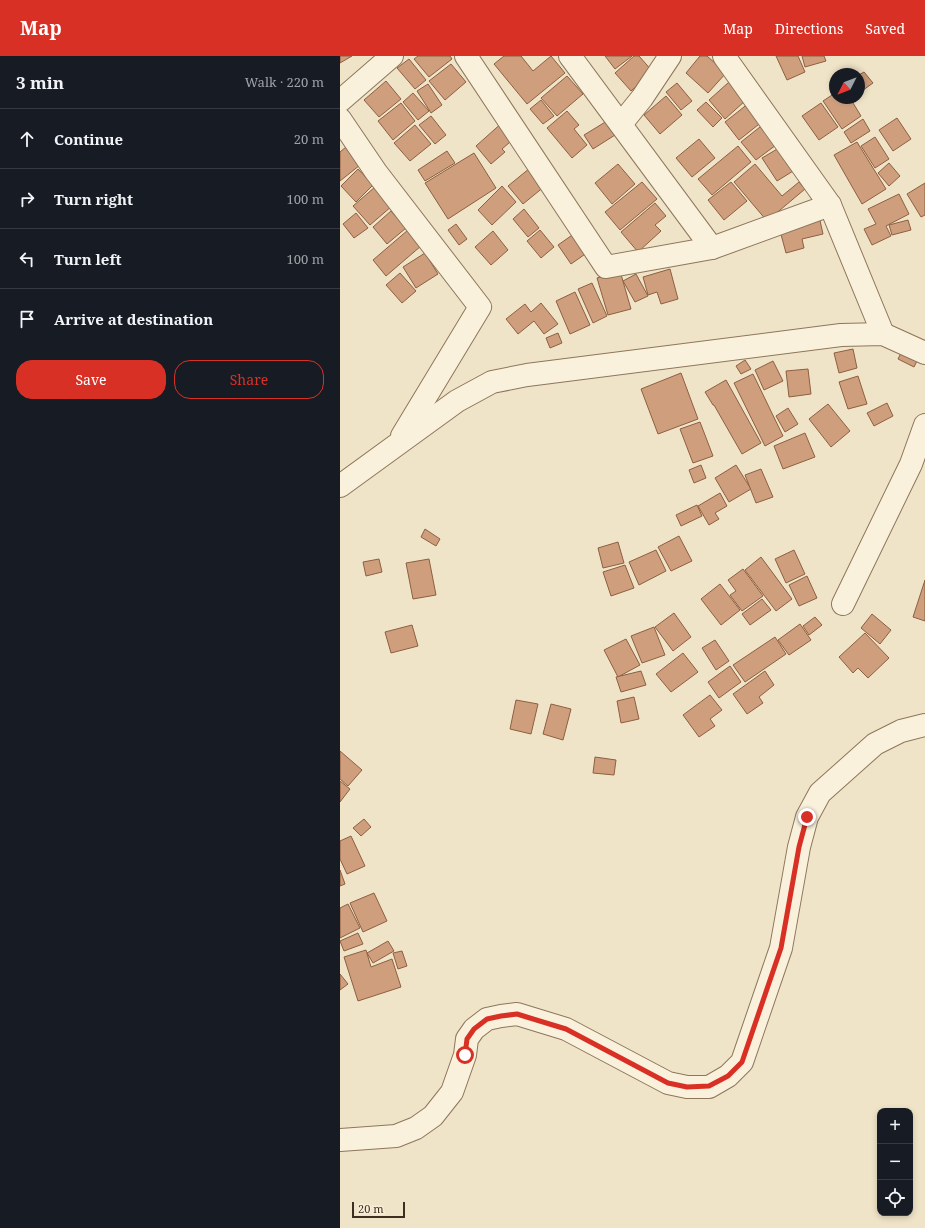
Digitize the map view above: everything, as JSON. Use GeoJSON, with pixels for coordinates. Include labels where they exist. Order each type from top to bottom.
{"type":"FeatureCollection","features":[{"type":"Feature","properties":{"kind":"street"},"geometry":{"type":"LineString","coordinates":[[340,101],[392,56]]}},
{"type":"Feature","properties":{"kind":"street"},"geometry":{"type":"LineString","coordinates":[[466,56],[606,267],[712,248],[830,205]]}},
{"type":"Feature","properties":{"kind":"street"},"geometry":{"type":"LineString","coordinates":[[570,56],[712,248]]}},
{"type":"Feature","properties":{"kind":"street"},"geometry":{"type":"LineString","coordinates":[[621,124],[642,98],[670,56]]}},
{"type":"Feature","properties":{"kind":"street"},"geometry":{"type":"LineString","coordinates":[[724,56],[830,205],[883,334]]}},
{"type":"Feature","properties":{"kind":"street"},"geometry":{"type":"LineString","coordinates":[[340,119],[376,172],[480,306],[397,444]]}},
{"type":"Feature","properties":{"kind":"street"},"geometry":{"type":"LineString","coordinates":[[340,486],[457,400],[492,382],[527,375],[841,335],[883,334],[925,353]]}},
{"type":"Feature","properties":{"kind":"street"},"geometry":{"type":"LineString","coordinates":[[843,604],[911,464],[925,425]]}},
{"type":"Feature","properties":{"kind":"street"},"geometry":{"type":"LineString","coordinates":[[340,1140],[396,1136],[416,1128],[432,1116],[452,1092],[465,1055],[467,1039],[474,1029],[487,1019],[501,1016],[517,1014],[566,1029],[668,1083],[687,1087],[709,1086],[728,1076],[742,1062],[781,948],[799,847],[807,817],[820,793],[875,744],[901,731],[925,725]]}},
{"type":"Feature","properties":{"kind":"building"},"geometry":{"type":"Polygon","coordinates":[[[340,56],[352,56],[340,63],[340,56]]]}},
{"type":"Feature","properties":{"kind":"building"},"geometry":{"type":"Polygon","coordinates":[[[418,56],[450,56],[452,59],[429,77],[414,59],[418,56]]]}},
{"type":"Feature","properties":{"kind":"building"},"geometry":{"type":"Polygon","coordinates":[[[504,56],[521,56],[533,71],[551,56],[565,73],[527,104],[494,64],[504,56]]]}},
{"type":"Feature","properties":{"kind":"building"},"geometry":{"type":"Polygon","coordinates":[[[605,56],[632,56],[615,69],[605,56]]]}},
{"type":"Feature","properties":{"kind":"building"},"geometry":{"type":"Polygon","coordinates":[[[634,56],[639,56],[653,72],[631,91],[615,73],[634,56]]]}},
{"type":"Feature","properties":{"kind":"building"},"geometry":{"type":"Polygon","coordinates":[[[700,56],[707,56],[726,73],[708,93],[686,73],[700,56]]]}},
{"type":"Feature","properties":{"kind":"building"},"geometry":{"type":"Polygon","coordinates":[[[776,56],[798,56],[805,72],[787,80],[776,56]]]}},
{"type":"Feature","properties":{"kind":"building"},"geometry":{"type":"Polygon","coordinates":[[[802,56],[824,56],[826,61],[805,67],[802,56]]]}},
{"type":"Feature","properties":{"kind":"building"},"geometry":{"type":"Polygon","coordinates":[[[409,59],[426,80],[415,89],[397,68],[409,59]]]}},
{"type":"Feature","properties":{"kind":"building"},"geometry":{"type":"Polygon","coordinates":[[[451,64],[466,82],[445,100],[429,81],[451,64]]]}},
{"type":"Feature","properties":{"kind":"building"},"geometry":{"type":"Polygon","coordinates":[[[865,73],[873,83],[865,89],[865,73]]]}},
{"type":"Feature","properties":{"kind":"building"},"geometry":{"type":"Polygon","coordinates":[[[567,76],[583,94],[557,116],[541,98],[567,76]]]}},
{"type":"Feature","properties":{"kind":"building"},"geometry":{"type":"Polygon","coordinates":[[[386,81],[401,99],[379,117],[364,100],[386,81]]]}},
{"type":"Feature","properties":{"kind":"building"},"geometry":{"type":"Polygon","coordinates":[[[729,82],[745,101],[725,119],[709,100],[729,82]]]}},
{"type":"Feature","properties":{"kind":"building"},"geometry":{"type":"Polygon","coordinates":[[[677,83],[692,101],[681,110],[666,92],[677,83]]]}},
{"type":"Feature","properties":{"kind":"building"},"geometry":{"type":"Polygon","coordinates":[[[428,84],[442,105],[431,113],[417,91],[428,84]]]}},
{"type":"Feature","properties":{"kind":"building"},"geometry":{"type":"Polygon","coordinates":[[[413,93],[429,111],[418,120],[403,102],[413,93]]]}},
{"type":"Feature","properties":{"kind":"building"},"geometry":{"type":"Polygon","coordinates":[[[666,96],[682,115],[660,134],[644,115],[666,96]]]}},
{"type":"Feature","properties":{"kind":"building"},"geometry":{"type":"Polygon","coordinates":[[[829,97],[829,104],[854,104],[861,116],[842,129],[823,101],[829,97]]]}},
{"type":"Feature","properties":{"kind":"building"},"geometry":{"type":"Polygon","coordinates":[[[541,100],[554,116],[543,124],[530,109],[541,100]]]}},
{"type":"Feature","properties":{"kind":"building"},"geometry":{"type":"Polygon","coordinates":[[[706,102],[722,118],[713,127],[697,110],[706,102]]]}},
{"type":"Feature","properties":{"kind":"building"},"geometry":{"type":"Polygon","coordinates":[[[401,103],[415,121],[393,140],[378,121],[401,103]]]}},
{"type":"Feature","properties":{"kind":"building"},"geometry":{"type":"Polygon","coordinates":[[[749,103],[763,121],[739,140],[725,122],[749,103]]]}},
{"type":"Feature","properties":{"kind":"building"},"geometry":{"type":"Polygon","coordinates":[[[821,103],[838,127],[819,140],[802,116],[821,103]]]}},
{"type":"Feature","properties":{"kind":"building"},"geometry":{"type":"Polygon","coordinates":[[[567,111],[579,125],[574,129],[587,145],[572,158],[547,128],[567,111]]]}},
{"type":"Feature","properties":{"kind":"building"},"geometry":{"type":"Polygon","coordinates":[[[431,116],[446,135],[435,144],[419,125],[431,116]]]}},
{"type":"Feature","properties":{"kind":"building"},"geometry":{"type":"Polygon","coordinates":[[[897,118],[911,139],[893,151],[879,130],[897,118]]]}},
{"type":"Feature","properties":{"kind":"building"},"geometry":{"type":"Polygon","coordinates":[[[863,119],[870,131],[851,143],[844,132],[863,119]]]}},
{"type":"Feature","properties":{"kind":"building"},"geometry":{"type":"Polygon","coordinates":[[[504,121],[517,136],[502,149],[505,152],[491,164],[476,146],[504,121]]]}},
{"type":"Feature","properties":{"kind":"building"},"geometry":{"type":"Polygon","coordinates":[[[607,121],[615,135],[593,149],[584,135],[607,121]]]}},
{"type":"Feature","properties":{"kind":"building"},"geometry":{"type":"Polygon","coordinates":[[[765,123],[780,142],[756,160],[741,142],[765,123]]]}},
{"type":"Feature","properties":{"kind":"building"},"geometry":{"type":"Polygon","coordinates":[[[415,125],[431,144],[410,161],[394,143],[415,125]]]}},
{"type":"Feature","properties":{"kind":"building"},"geometry":{"type":"Polygon","coordinates":[[[875,137],[889,159],[875,168],[861,146],[875,137]]]}},
{"type":"Feature","properties":{"kind":"building"},"geometry":{"type":"Polygon","coordinates":[[[699,139],[715,158],[692,177],[676,158],[699,139]]]}},
{"type":"Feature","properties":{"kind":"building"},"geometry":{"type":"Polygon","coordinates":[[[857,142],[886,189],[862,204],[834,155],[857,142]]]}},
{"type":"Feature","properties":{"kind":"building"},"geometry":{"type":"Polygon","coordinates":[[[784,145],[798,168],[777,181],[762,158],[784,145]]]}},
{"type":"Feature","properties":{"kind":"building"},"geometry":{"type":"Polygon","coordinates":[[[738,146],[751,162],[712,195],[698,179],[738,146]]]}},
{"type":"Feature","properties":{"kind":"building"},"geometry":{"type":"Polygon","coordinates":[[[346,147],[360,165],[340,181],[340,152],[346,147]]]}},
{"type":"Feature","properties":{"kind":"building"},"geometry":{"type":"Polygon","coordinates":[[[447,151],[455,163],[425,181],[418,170],[447,151]]]}},
{"type":"Feature","properties":{"kind":"building"},"geometry":{"type":"Polygon","coordinates":[[[474,153],[496,188],[448,219],[425,183],[474,153]]]}},
{"type":"Feature","properties":{"kind":"building"},"geometry":{"type":"Polygon","coordinates":[[[889,163],[900,176],[889,186],[878,173],[889,163]]]}},
{"type":"Feature","properties":{"kind":"building"},"geometry":{"type":"Polygon","coordinates":[[[618,164],[635,184],[612,204],[595,183],[618,164]]]}},
{"type":"Feature","properties":{"kind":"building"},"geometry":{"type":"Polygon","coordinates":[[[755,164],[782,196],[799,182],[805,189],[767,221],[734,182],[755,164]]]}},
{"type":"Feature","properties":{"kind":"building"},"geometry":{"type":"Polygon","coordinates":[[[530,168],[545,186],[523,204],[508,186],[530,168]]]}},
{"type":"Feature","properties":{"kind":"building"},"geometry":{"type":"Polygon","coordinates":[[[358,169],[373,185],[356,202],[341,186],[358,169]]]}},
{"type":"Feature","properties":{"kind":"building"},"geometry":{"type":"Polygon","coordinates":[[[642,182],[657,199],[620,230],[605,212],[642,182]]]}},
{"type":"Feature","properties":{"kind":"building"},"geometry":{"type":"Polygon","coordinates":[[[731,182],[747,201],[724,220],[708,200],[731,182]]]}},
{"type":"Feature","properties":{"kind":"building"},"geometry":{"type":"Polygon","coordinates":[[[925,183],[925,215],[921,217],[907,194],[925,183]]]}},
{"type":"Feature","properties":{"kind":"building"},"geometry":{"type":"Polygon","coordinates":[[[502,186],[516,202],[492,225],[478,210],[502,186]]]}},
{"type":"Feature","properties":{"kind":"building"},"geometry":{"type":"Polygon","coordinates":[[[375,187],[392,206],[370,225],[353,206],[375,187]]]}},
{"type":"Feature","properties":{"kind":"building"},"geometry":{"type":"Polygon","coordinates":[[[899,194],[909,214],[886,226],[891,236],[872,245],[864,229],[876,224],[868,209],[899,194]]]}},
{"type":"Feature","properties":{"kind":"building"},"geometry":{"type":"Polygon","coordinates":[[[655,203],[666,216],[655,225],[661,231],[638,252],[621,232],[655,203]]]}},
{"type":"Feature","properties":{"kind":"building"},"geometry":{"type":"Polygon","coordinates":[[[524,209],[539,228],[528,237],[513,219],[524,209]]]}},
{"type":"Feature","properties":{"kind":"building"},"geometry":{"type":"Polygon","coordinates":[[[391,211],[406,228],[387,244],[373,227],[391,211]]]}},
{"type":"Feature","properties":{"kind":"building"},"geometry":{"type":"Polygon","coordinates":[[[356,213],[368,228],[354,238],[343,224],[356,213]]]}},
{"type":"Feature","properties":{"kind":"building"},"geometry":{"type":"Polygon","coordinates":[[[819,216],[823,234],[802,239],[804,248],[786,253],[779,227],[819,216]]]}},
{"type":"Feature","properties":{"kind":"building"},"geometry":{"type":"Polygon","coordinates":[[[908,220],[911,230],[892,235],[889,225],[908,220]]]}},
{"type":"Feature","properties":{"kind":"building"},"geometry":{"type":"Polygon","coordinates":[[[456,224],[467,239],[459,245],[448,230],[456,224]]]}},
{"type":"Feature","properties":{"kind":"building"},"geometry":{"type":"Polygon","coordinates":[[[408,230],[421,246],[386,276],[373,260],[408,230]]]}},
{"type":"Feature","properties":{"kind":"building"},"geometry":{"type":"Polygon","coordinates":[[[540,230],[554,247],[541,258],[527,241],[540,230]]]}},
{"type":"Feature","properties":{"kind":"building"},"geometry":{"type":"Polygon","coordinates":[[[493,231],[508,250],[491,265],[475,247],[493,231]]]}},
{"type":"Feature","properties":{"kind":"building"},"geometry":{"type":"Polygon","coordinates":[[[578,231],[591,250],[571,264],[558,245],[578,231]]]}},
{"type":"Feature","properties":{"kind":"building"},"geometry":{"type":"Polygon","coordinates":[[[425,253],[438,274],[416,288],[403,267],[425,253]]]}},
{"type":"Feature","properties":{"kind":"building"},"geometry":{"type":"Polygon","coordinates":[[[670,269],[678,299],[661,304],[657,292],[648,295],[643,277],[670,269]]]}},
{"type":"Feature","properties":{"kind":"building"},"geometry":{"type":"Polygon","coordinates":[[[620,271],[631,309],[608,315],[597,278],[620,271]]]}},
{"type":"Feature","properties":{"kind":"building"},"geometry":{"type":"Polygon","coordinates":[[[400,273],[416,291],[402,303],[386,285],[400,273]]]}},
{"type":"Feature","properties":{"kind":"building"},"geometry":{"type":"Polygon","coordinates":[[[636,274],[648,296],[635,302],[623,281],[636,274]]]}},
{"type":"Feature","properties":{"kind":"building"},"geometry":{"type":"Polygon","coordinates":[[[592,283],[607,316],[593,323],[578,289],[592,283]]]}},
{"type":"Feature","properties":{"kind":"building"},"geometry":{"type":"Polygon","coordinates":[[[575,292],[590,325],[570,334],[556,301],[575,292]]]}},
{"type":"Feature","properties":{"kind":"building"},"geometry":{"type":"Polygon","coordinates":[[[541,303],[558,324],[544,334],[534,321],[518,334],[506,319],[525,304],[531,312],[541,303]]]}},
{"type":"Feature","properties":{"kind":"building"},"geometry":{"type":"Polygon","coordinates":[[[558,333],[562,343],[550,348],[546,338],[558,333]]]}},
{"type":"Feature","properties":{"kind":"building"},"geometry":{"type":"Polygon","coordinates":[[[853,349],[857,368],[839,373],[834,353],[853,349]]]}},
{"type":"Feature","properties":{"kind":"building"},"geometry":{"type":"Polygon","coordinates":[[[902,351],[918,359],[914,367],[898,359],[902,351]]]}},
{"type":"Feature","properties":{"kind":"building"},"geometry":{"type":"Polygon","coordinates":[[[745,360],[751,369],[741,374],[736,366],[745,360]]]}},
{"type":"Feature","properties":{"kind":"building"},"geometry":{"type":"Polygon","coordinates":[[[773,361],[783,381],[764,390],[755,370],[773,361]]]}},
{"type":"Feature","properties":{"kind":"building"},"geometry":{"type":"Polygon","coordinates":[[[808,369],[811,394],[789,397],[786,371],[808,369]]]}},
{"type":"Feature","properties":{"kind":"building"},"geometry":{"type":"Polygon","coordinates":[[[681,373],[698,419],[658,434],[641,389],[681,373]]]}},
{"type":"Feature","properties":{"kind":"building"},"geometry":{"type":"Polygon","coordinates":[[[753,374],[783,436],[765,446],[734,383],[753,374]]]}},
{"type":"Feature","properties":{"kind":"building"},"geometry":{"type":"Polygon","coordinates":[[[858,376],[867,404],[848,409],[839,382],[858,376]]]}},
{"type":"Feature","properties":{"kind":"building"},"geometry":{"type":"Polygon","coordinates":[[[726,380],[761,443],[742,454],[705,392],[726,380]]]}},
{"type":"Feature","properties":{"kind":"building"},"geometry":{"type":"Polygon","coordinates":[[[887,403],[893,416],[874,426],[867,413],[887,403]]]}},
{"type":"Feature","properties":{"kind":"building"},"geometry":{"type":"Polygon","coordinates":[[[828,404],[850,431],[831,447],[809,419],[828,404]]]}},
{"type":"Feature","properties":{"kind":"building"},"geometry":{"type":"Polygon","coordinates":[[[788,408],[798,424],[785,432],[776,416],[788,408]]]}},
{"type":"Feature","properties":{"kind":"building"},"geometry":{"type":"Polygon","coordinates":[[[700,422],[713,456],[693,463],[680,429],[700,422]]]}},
{"type":"Feature","properties":{"kind":"building"},"geometry":{"type":"Polygon","coordinates":[[[805,433],[815,457],[783,469],[774,446],[805,433]]]}},
{"type":"Feature","properties":{"kind":"building"},"geometry":{"type":"Polygon","coordinates":[[[701,465],[706,478],[694,483],[689,470],[701,465]]]}},
{"type":"Feature","properties":{"kind":"building"},"geometry":{"type":"Polygon","coordinates":[[[736,465],[751,489],[729,502],[715,478],[736,465]]]}},
{"type":"Feature","properties":{"kind":"building"},"geometry":{"type":"Polygon","coordinates":[[[761,469],[773,497],[756,503],[745,475],[761,469]]]}},
{"type":"Feature","properties":{"kind":"building"},"geometry":{"type":"Polygon","coordinates":[[[720,493],[727,506],[715,513],[719,519],[709,525],[698,506],[720,493]]]}},
{"type":"Feature","properties":{"kind":"building"},"geometry":{"type":"Polygon","coordinates":[[[697,505],[702,516],[681,526],[676,515],[697,505]]]}},
{"type":"Feature","properties":{"kind":"building"},"geometry":{"type":"Polygon","coordinates":[[[425,529],[440,539],[436,546],[421,537],[425,529]]]}},
{"type":"Feature","properties":{"kind":"building"},"geometry":{"type":"Polygon","coordinates":[[[679,536],[692,561],[671,571],[658,547],[679,536]]]}},
{"type":"Feature","properties":{"kind":"building"},"geometry":{"type":"Polygon","coordinates":[[[618,542],[624,563],[603,568],[598,548],[618,542]]]}},
{"type":"Feature","properties":{"kind":"building"},"geometry":{"type":"Polygon","coordinates":[[[656,550],[666,571],[639,585],[629,562],[656,550]]]}},
{"type":"Feature","properties":{"kind":"building"},"geometry":{"type":"Polygon","coordinates":[[[794,550],[805,574],[786,583],[775,559],[794,550]]]}},
{"type":"Feature","properties":{"kind":"building"},"geometry":{"type":"Polygon","coordinates":[[[761,557],[792,599],[776,611],[745,570],[761,557]]]}},
{"type":"Feature","properties":{"kind":"building"},"geometry":{"type":"Polygon","coordinates":[[[379,559],[382,572],[366,576],[363,562],[379,559]]]}},
{"type":"Feature","properties":{"kind":"building"},"geometry":{"type":"Polygon","coordinates":[[[429,559],[436,595],[413,599],[406,563],[429,559]]]}},
{"type":"Feature","properties":{"kind":"building"},"geometry":{"type":"Polygon","coordinates":[[[625,565],[634,588],[611,596],[603,572],[625,565]]]}},
{"type":"Feature","properties":{"kind":"building"},"geometry":{"type":"Polygon","coordinates":[[[743,569],[763,596],[742,611],[730,595],[736,591],[728,580],[743,569]]]}},
{"type":"Feature","properties":{"kind":"building"},"geometry":{"type":"Polygon","coordinates":[[[807,576],[817,598],[799,606],[789,585],[807,576]]]}},
{"type":"Feature","properties":{"kind":"building"},"geometry":{"type":"Polygon","coordinates":[[[925,580],[925,621],[913,617],[925,580]]]}},
{"type":"Feature","properties":{"kind":"building"},"geometry":{"type":"Polygon","coordinates":[[[720,584],[740,610],[721,625],[701,599],[720,584]]]}},
{"type":"Feature","properties":{"kind":"building"},"geometry":{"type":"Polygon","coordinates":[[[762,599],[771,610],[750,625],[742,614],[762,599]]]}},
{"type":"Feature","properties":{"kind":"building"},"geometry":{"type":"Polygon","coordinates":[[[674,613],[691,637],[673,651],[655,627],[674,613]]]}},
{"type":"Feature","properties":{"kind":"building"},"geometry":{"type":"Polygon","coordinates":[[[872,614],[891,630],[880,644],[861,628],[872,614]]]}},
{"type":"Feature","properties":{"kind":"building"},"geometry":{"type":"Polygon","coordinates":[[[815,617],[822,625],[809,635],[803,626],[815,617]]]}},
{"type":"Feature","properties":{"kind":"building"},"geometry":{"type":"Polygon","coordinates":[[[800,624],[811,640],[789,655],[778,640],[800,624]]]}},
{"type":"Feature","properties":{"kind":"building"},"geometry":{"type":"Polygon","coordinates":[[[412,625],[418,646],[391,653],[385,632],[412,625]]]}},
{"type":"Feature","properties":{"kind":"building"},"geometry":{"type":"Polygon","coordinates":[[[654,627],[665,655],[642,663],[631,636],[654,627]]]}},
{"type":"Feature","properties":{"kind":"building"},"geometry":{"type":"Polygon","coordinates":[[[865,633],[889,658],[868,678],[858,668],[853,673],[839,657],[865,633]]]}},
{"type":"Feature","properties":{"kind":"building"},"geometry":{"type":"Polygon","coordinates":[[[775,637],[786,654],[745,682],[733,665],[775,637]]]}},
{"type":"Feature","properties":{"kind":"building"},"geometry":{"type":"Polygon","coordinates":[[[626,639],[640,665],[618,677],[604,650],[626,639]]]}},
{"type":"Feature","properties":{"kind":"building"},"geometry":{"type":"Polygon","coordinates":[[[715,640],[729,661],[716,670],[702,648],[715,640]]]}},
{"type":"Feature","properties":{"kind":"building"},"geometry":{"type":"Polygon","coordinates":[[[683,653],[698,672],[671,692],[656,674],[683,653]]]}},
{"type":"Feature","properties":{"kind":"building"},"geometry":{"type":"Polygon","coordinates":[[[730,666],[741,682],[719,698],[708,682],[730,666]]]}},
{"type":"Feature","properties":{"kind":"building"},"geometry":{"type":"Polygon","coordinates":[[[641,671],[646,685],[621,692],[616,677],[641,671]]]}},
{"type":"Feature","properties":{"kind":"building"},"geometry":{"type":"Polygon","coordinates":[[[765,671],[774,685],[759,697],[763,703],[747,714],[733,694],[765,671]]]}},
{"type":"Feature","properties":{"kind":"building"},"geometry":{"type":"Polygon","coordinates":[[[710,695],[722,710],[710,719],[715,726],[699,737],[683,715],[710,695]]]}},
{"type":"Feature","properties":{"kind":"building"},"geometry":{"type":"Polygon","coordinates":[[[634,697],[639,719],[621,723],[617,701],[634,697]]]}},
{"type":"Feature","properties":{"kind":"building"},"geometry":{"type":"Polygon","coordinates":[[[516,700],[538,704],[531,734],[510,729],[516,700]]]}},
{"type":"Feature","properties":{"kind":"building"},"geometry":{"type":"Polygon","coordinates":[[[551,704],[571,709],[563,740],[543,734],[551,704]]]}},
{"type":"Feature","properties":{"kind":"building"},"geometry":{"type":"Polygon","coordinates":[[[340,751],[362,770],[348,786],[340,779],[340,751]]]}},
{"type":"Feature","properties":{"kind":"building"},"geometry":{"type":"Polygon","coordinates":[[[595,757],[616,760],[614,775],[593,773],[595,757]]]}},
{"type":"Feature","properties":{"kind":"building"},"geometry":{"type":"Polygon","coordinates":[[[340,781],[350,789],[340,802],[340,781]]]}},
{"type":"Feature","properties":{"kind":"building"},"geometry":{"type":"Polygon","coordinates":[[[364,819],[371,827],[361,836],[353,828],[364,819]]]}},
{"type":"Feature","properties":{"kind":"building"},"geometry":{"type":"Polygon","coordinates":[[[351,836],[365,866],[347,874],[340,859],[340,841],[351,836]]]}},
{"type":"Feature","properties":{"kind":"building"},"geometry":{"type":"Polygon","coordinates":[[[340,870],[345,884],[340,886],[340,870]]]}},
{"type":"Feature","properties":{"kind":"building"},"geometry":{"type":"Polygon","coordinates":[[[374,893],[387,921],[363,932],[350,903],[374,893]]]}},
{"type":"Feature","properties":{"kind":"building"},"geometry":{"type":"Polygon","coordinates":[[[348,904],[360,928],[340,938],[340,908],[348,904]]]}},
{"type":"Feature","properties":{"kind":"building"},"geometry":{"type":"Polygon","coordinates":[[[358,933],[363,944],[344,951],[340,941],[358,933]]]}},
{"type":"Feature","properties":{"kind":"building"},"geometry":{"type":"Polygon","coordinates":[[[388,941],[394,951],[373,963],[367,953],[388,941]]]}},
{"type":"Feature","properties":{"kind":"building"},"geometry":{"type":"Polygon","coordinates":[[[366,950],[371,967],[392,959],[401,987],[358,1001],[344,957],[366,950]]]}},
{"type":"Feature","properties":{"kind":"building"},"geometry":{"type":"Polygon","coordinates":[[[402,951],[407,966],[398,969],[393,953],[402,951]]]}},
{"type":"Feature","properties":{"kind":"building"},"geometry":{"type":"Polygon","coordinates":[[[340,974],[348,984],[340,990],[340,974]]]}},
{"type":"Feature","properties":{"kind":"route"},"geometry":{"type":"LineString","coordinates":[[465,1055],[467,1039],[474,1029],[487,1019],[517,1014],[566,1029],[668,1083],[687,1087],[709,1086],[728,1076],[742,1062],[781,948],[799,847],[807,817]]}}]}
